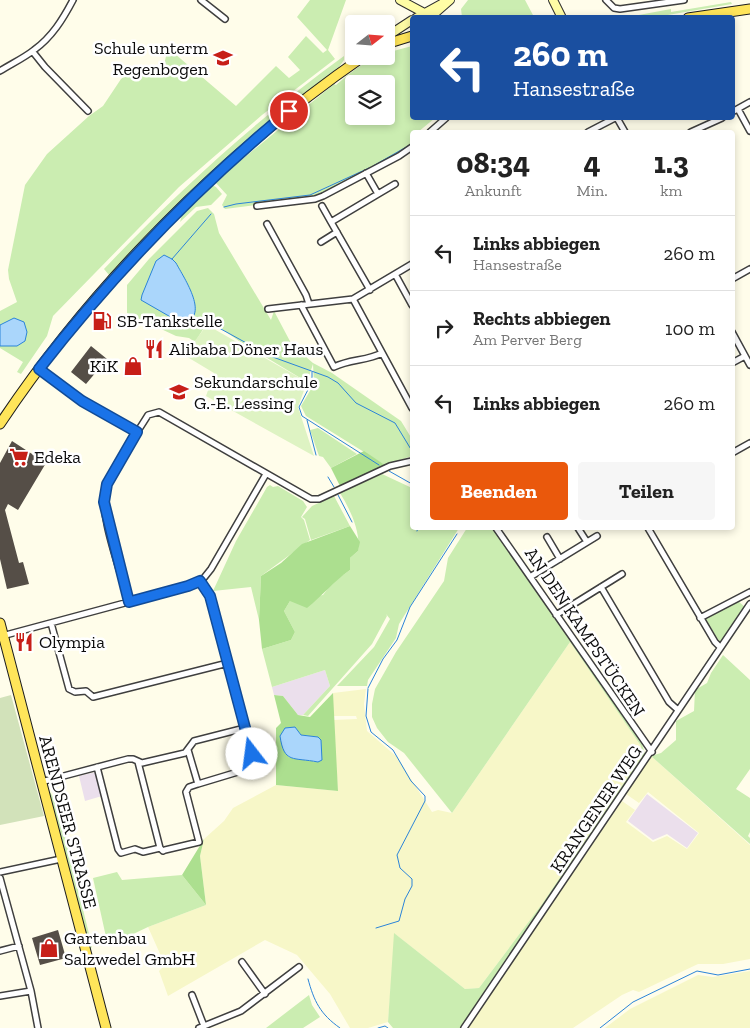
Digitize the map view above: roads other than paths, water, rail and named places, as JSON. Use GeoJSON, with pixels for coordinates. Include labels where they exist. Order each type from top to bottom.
{"type":"FeatureCollection","features":[{"type":"Feature","properties":{"kind":"main road"},"geometry":{"type":"LineString","coordinates":[[420,14],[449,0]]}},
{"type":"Feature","properties":{"kind":"main road"},"geometry":{"type":"LineString","coordinates":[[402,1],[420,14],[434,14],[449,0]]}},
{"type":"Feature","properties":{"kind":"main road"},"geometry":{"type":"LineString","coordinates":[[553,0],[560,15]]}},
{"type":"Feature","properties":{"kind":"main road"},"geometry":{"type":"LineString","coordinates":[[402,1],[428,7],[436,6]]}},
{"type":"Feature","properties":{"kind":"main road"},"geometry":{"type":"LineString","coordinates":[[395,30],[410,21],[410,10],[402,1]]}},
{"type":"Feature","properties":{"kind":"main road"},"geometry":{"type":"LineString","coordinates":[[709,15],[750,9]]}},
{"type":"Feature","properties":{"kind":"main road"},"geometry":{"type":"LineString","coordinates":[[395,41],[410,37]]}},
{"type":"Feature","properties":{"kind":"main road"},"geometry":{"type":"LineString","coordinates":[[0,424],[39,369],[82,315],[194,194],[274,123],[352,65]]}},
{"type":"Feature","properties":{"kind":"main road","name":"ARENDSEER STRASSE"},"geometry":{"type":"LineString","coordinates":[[0,623],[106,1028]]}},
{"type":"Feature","properties":{"kind":"street"},"geometry":{"type":"LineString","coordinates":[[0,71],[33,52],[52,34],[73,0]]}},
{"type":"Feature","properties":{"kind":"street"},"geometry":{"type":"LineString","coordinates":[[201,0],[225,19]]}},
{"type":"Feature","properties":{"kind":"street"},"geometry":{"type":"LineString","coordinates":[[606,0],[614,8],[620,9],[649,2],[684,0]]}},
{"type":"Feature","properties":{"kind":"street"},"geometry":{"type":"LineString","coordinates":[[33,52],[88,111]]}},
{"type":"Feature","properties":{"kind":"street"},"geometry":{"type":"LineString","coordinates":[[750,102],[735,110],[750,131]]}},
{"type":"Feature","properties":{"kind":"street"},"geometry":{"type":"LineString","coordinates":[[432,130],[444,120]]}},
{"type":"Feature","properties":{"kind":"street"},"geometry":{"type":"LineString","coordinates":[[592,130],[612,120]]}},
{"type":"Feature","properties":{"kind":"street"},"geometry":{"type":"LineString","coordinates":[[695,130],[718,120]]}},
{"type":"Feature","properties":{"kind":"street"},"geometry":{"type":"LineString","coordinates":[[258,206],[315,199],[399,156],[410,148]]}},
{"type":"Feature","properties":{"kind":"street"},"geometry":{"type":"LineString","coordinates":[[366,173],[378,194]]}},
{"type":"Feature","properties":{"kind":"street"},"geometry":{"type":"LineString","coordinates":[[331,222],[395,184]]}},
{"type":"Feature","properties":{"kind":"street"},"geometry":{"type":"LineString","coordinates":[[322,206],[370,290]]}},
{"type":"Feature","properties":{"kind":"street"},"geometry":{"type":"LineString","coordinates":[[267,224],[306,295],[309,304]]}},
{"type":"Feature","properties":{"kind":"street"},"geometry":{"type":"LineString","coordinates":[[321,242],[337,232]]}},
{"type":"Feature","properties":{"kind":"street"},"geometry":{"type":"LineString","coordinates":[[268,309],[353,299],[410,265]]}},
{"type":"Feature","properties":{"kind":"street"},"geometry":{"type":"LineString","coordinates":[[735,278],[750,270]]}},
{"type":"Feature","properties":{"kind":"street"},"geometry":{"type":"LineString","coordinates":[[395,274],[410,302]]}},
{"type":"Feature","properties":{"kind":"street"},"geometry":{"type":"LineString","coordinates":[[353,299],[410,404]]}},
{"type":"Feature","properties":{"kind":"street"},"geometry":{"type":"LineString","coordinates":[[301,305],[334,366],[370,358],[382,353]]}},
{"type":"Feature","properties":{"kind":"street"},"geometry":{"type":"LineString","coordinates":[[735,338],[750,365]]}},
{"type":"Feature","properties":{"kind":"street"},"geometry":{"type":"LineString","coordinates":[[735,361],[745,356]]}},
{"type":"Feature","properties":{"kind":"street"},"geometry":{"type":"LineString","coordinates":[[39,369],[82,401],[137,432]]}},
{"type":"Feature","properties":{"kind":"street"},"geometry":{"type":"LineString","coordinates":[[129,602],[104,502],[107,484],[148,415],[159,412],[304,497],[316,500],[390,466],[410,461]]}},
{"type":"Feature","properties":{"kind":"street"},"geometry":{"type":"LineString","coordinates":[[735,451],[750,443]]}},
{"type":"Feature","properties":{"kind":"street"},"geometry":{"type":"LineString","coordinates":[[2,636],[188,586],[200,581],[211,569],[266,474]]}},
{"type":"Feature","properties":{"kind":"street","name":"AN DEN KAMPSTÜCKEN"},"geometry":{"type":"LineString","coordinates":[[497,530],[652,752]]}},
{"type":"Feature","properties":{"kind":"street"},"geometry":{"type":"LineString","coordinates":[[579,530],[587,542]]}},
{"type":"Feature","properties":{"kind":"street"},"geometry":{"type":"LineString","coordinates":[[649,530],[700,618],[720,647]]}},
{"type":"Feature","properties":{"kind":"street"},"geometry":{"type":"LineString","coordinates":[[530,577],[597,536]]}},
{"type":"Feature","properties":{"kind":"street"},"geometry":{"type":"LineString","coordinates":[[547,537],[560,558]]}},
{"type":"Feature","properties":{"kind":"street"},"geometry":{"type":"LineString","coordinates":[[556,615],[622,574]]}},
{"type":"Feature","properties":{"kind":"street"},"geometry":{"type":"LineString","coordinates":[[97,767],[118,849],[121,853],[138,849],[143,852],[160,848],[163,851],[199,842],[187,788],[251,768],[254,764],[210,596],[200,581]]}},
{"type":"Feature","properties":{"kind":"street"},"geometry":{"type":"LineString","coordinates":[[601,586],[669,702],[678,710]]}},
{"type":"Feature","properties":{"kind":"street"},"geometry":{"type":"LineString","coordinates":[[700,618],[750,592]]}},
{"type":"Feature","properties":{"kind":"street","name":"KRANGENER WEG"},"geometry":{"type":"LineString","coordinates":[[464,1028],[652,752],[678,710],[750,604]]}},
{"type":"Feature","properties":{"kind":"street"},"geometry":{"type":"LineString","coordinates":[[51,623],[69,689],[75,692],[86,691],[94,697],[228,663]]}},
{"type":"Feature","properties":{"kind":"street"},"geometry":{"type":"LineString","coordinates":[[41,782],[128,759],[148,762],[185,753],[194,741],[245,728]]}},
{"type":"Feature","properties":{"kind":"street"},"geometry":{"type":"LineString","coordinates":[[188,750],[198,784]]}},
{"type":"Feature","properties":{"kind":"street"},"geometry":{"type":"LineString","coordinates":[[138,762],[160,848]]}},
{"type":"Feature","properties":{"kind":"street"},"geometry":{"type":"LineString","coordinates":[[0,872],[61,858]]}},
{"type":"Feature","properties":{"kind":"street"},"geometry":{"type":"LineString","coordinates":[[0,878],[31,991],[38,1028]]}},
{"type":"Feature","properties":{"kind":"street"},"geometry":{"type":"LineString","coordinates":[[0,951],[19,946]]}},
{"type":"Feature","properties":{"kind":"street"},"geometry":{"type":"LineString","coordinates":[[242,962],[265,994]]}},
{"type":"Feature","properties":{"kind":"street"},"geometry":{"type":"LineString","coordinates":[[192,995],[201,1027],[241,1011],[299,967]]}},
{"type":"Feature","properties":{"kind":"street"},"geometry":{"type":"LineString","coordinates":[[0,996],[31,991]]}},
{"type":"Feature","properties":{"kind":"water"},"geometry":{"type":"Polygon","coordinates":[[[164,255],[176,263],[193,297],[194,314],[190,320],[181,323],[141,300],[156,261],[164,255]]]}},
{"type":"Feature","properties":{"kind":"water"},"geometry":{"type":"Polygon","coordinates":[[[14,318],[24,322],[27,332],[25,341],[17,346],[0,346],[0,325],[14,318]]]}},
{"type":"Feature","properties":{"kind":"water"},"geometry":{"type":"Polygon","coordinates":[[[295,727],[301,735],[318,737],[321,740],[322,760],[318,762],[296,759],[287,755],[280,736],[285,728],[295,727]]]}},
{"type":"Feature","properties":{"kind":"waterway"},"geometry":{"type":"LineString","coordinates":[[373,166],[408,146]]}},
{"type":"Feature","properties":{"kind":"waterway"},"geometry":{"type":"LineString","coordinates":[[224,207],[310,195],[369,168]]}},
{"type":"Feature","properties":{"kind":"waterway"},"geometry":{"type":"LineString","coordinates":[[172,259],[211,214]]}},
{"type":"Feature","properties":{"kind":"waterway"},"geometry":{"type":"LineString","coordinates":[[210,323],[270,356],[328,377],[338,383],[356,403],[395,423],[410,448]]}},
{"type":"Feature","properties":{"kind":"waterway"},"geometry":{"type":"LineString","coordinates":[[312,372],[312,382],[299,407],[302,416],[379,465]]}},
{"type":"Feature","properties":{"kind":"waterway"},"geometry":{"type":"LineString","coordinates":[[307,420],[316,455]]}},
{"type":"Feature","properties":{"kind":"waterway"},"geometry":{"type":"LineString","coordinates":[[389,471],[410,483]]}},
{"type":"Feature","properties":{"kind":"waterway"},"geometry":{"type":"LineString","coordinates":[[328,477],[334,487]]}},
{"type":"Feature","properties":{"kind":"waterway"},"geometry":{"type":"LineString","coordinates":[[338,495],[352,522]]}},
{"type":"Feature","properties":{"kind":"waterway"},"geometry":{"type":"LineString","coordinates":[[368,688],[383,659],[397,640],[410,607],[457,534]]}},
{"type":"Feature","properties":{"kind":"waterway"},"geometry":{"type":"LineString","coordinates":[[368,689],[366,716],[371,732],[393,750],[411,781],[425,796],[425,801],[397,855],[400,868],[412,879],[412,886],[405,899],[399,921],[376,928]]}},
{"type":"Feature","properties":{"kind":"waterway"},"geometry":{"type":"LineString","coordinates":[[600,1028],[633,1002],[697,971],[718,975],[750,969]]}},
{"type":"Feature","properties":{"kind":"waterway"},"geometry":{"type":"LineString","coordinates":[[308,979],[319,1006],[327,1018],[340,1028]]}},
{"type":"Feature","properties":{"kind":"waterway"},"geometry":{"type":"LineString","coordinates":[[378,1028],[385,1026],[388,1028]]}},
{"type":"Feature","properties":{"kind":"place","name":"Schule unterm Regenbogen"},"geometry":{"type":"Point","coordinates":[223,58]}},
{"type":"Feature","properties":{"kind":"place","name":"SB-Tankstelle"},"geometry":{"type":"Point","coordinates":[102,321]}},
{"type":"Feature","properties":{"kind":"place","name":"Alibaba Döner Haus"},"geometry":{"type":"Point","coordinates":[154,349]}},
{"type":"Feature","properties":{"kind":"place","name":"KiK"},"geometry":{"type":"Point","coordinates":[133,366]}},
{"type":"Feature","properties":{"kind":"place","name":"Sekundarschule G.-E. Lessing"},"geometry":{"type":"Point","coordinates":[179,392]}},
{"type":"Feature","properties":{"kind":"place","name":"Edeka"},"geometry":{"type":"Point","coordinates":[19,457]}},
{"type":"Feature","properties":{"kind":"place","name":"Olympia"},"geometry":{"type":"Point","coordinates":[24,642]}},
{"type":"Feature","properties":{"kind":"place","name":"Gartenbau Salzwedel GmbH"},"geometry":{"type":"Point","coordinates":[49,948]}}]}
